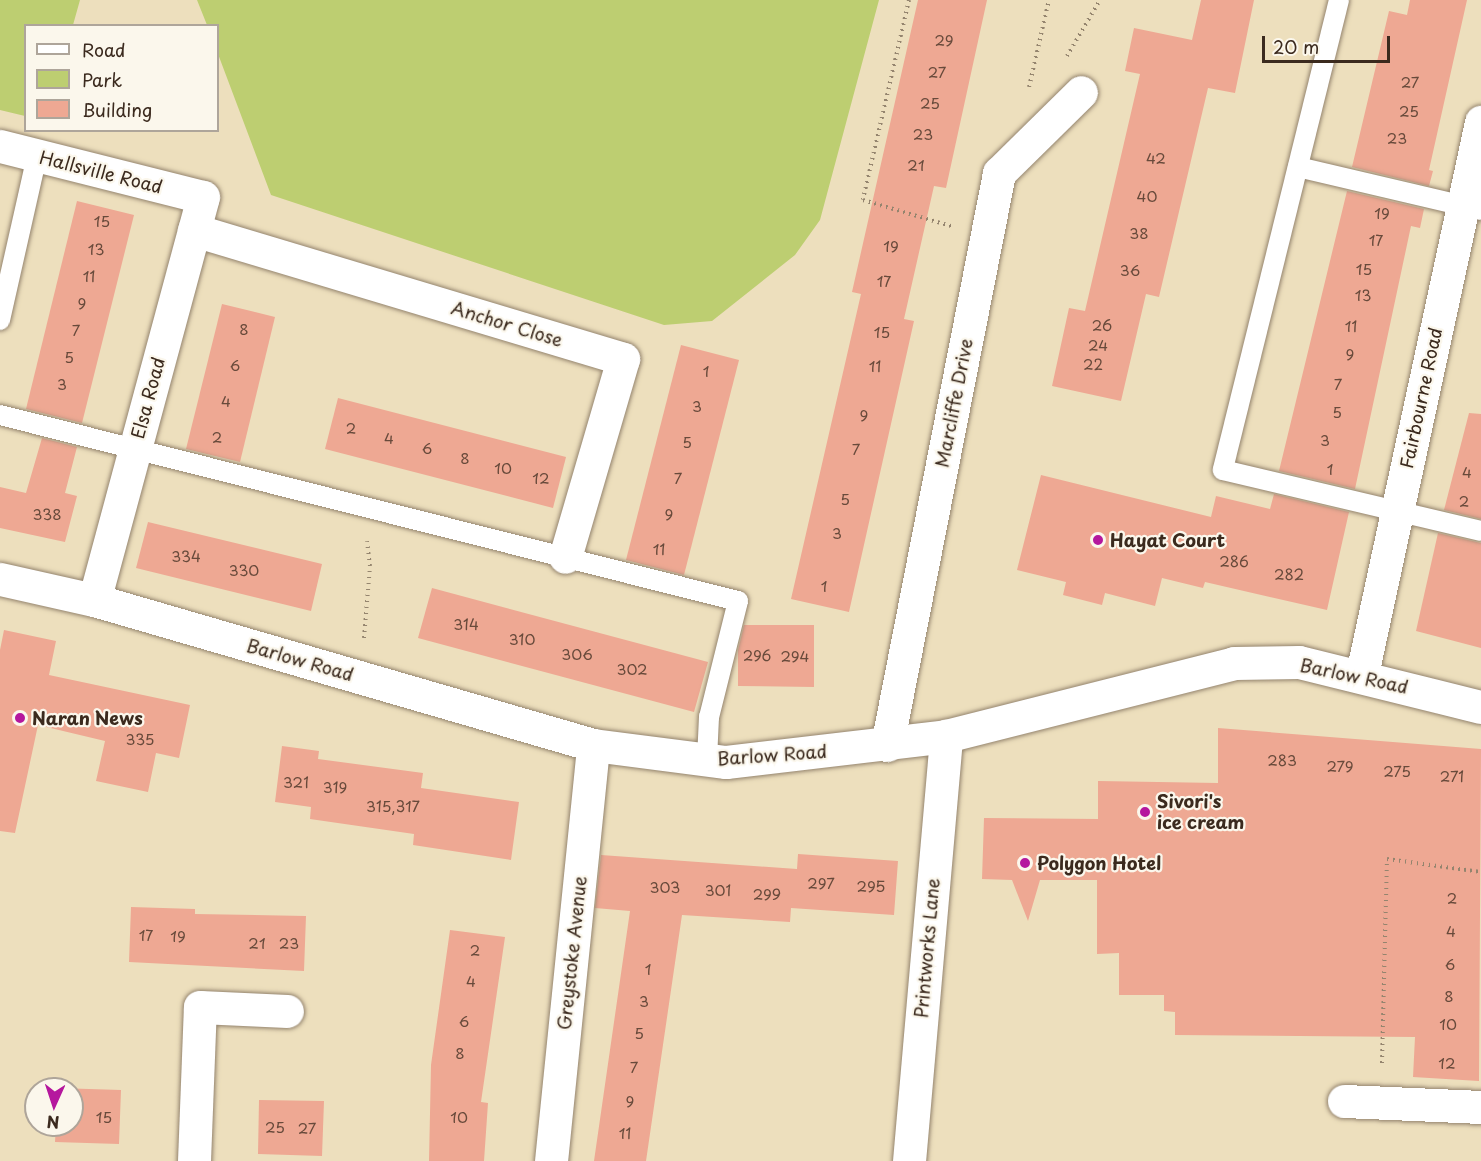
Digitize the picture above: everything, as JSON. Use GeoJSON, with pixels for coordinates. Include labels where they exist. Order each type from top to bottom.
{"type":"FeatureCollection","features":[{"type":"Feature","properties":{"kind":"street","name":"Marcliffe Drive"},"geometry":{"type":"LineString","coordinates":[[887,745],[999,173],[1081,92]]}},
{"type":"Feature","properties":{"kind":"street","name":"Fairbourne Road"},"geometry":{"type":"LineString","coordinates":[[1362,674],[1396,511],[1472,208],[1481,122]]}},
{"type":"Feature","properties":{"kind":"street","name":"Hallsville Road"},"geometry":{"type":"LineString","coordinates":[[0,146],[203,197]]}},
{"type":"Feature","properties":{"kind":"street","name":"Elsa Road"},"geometry":{"type":"LineString","coordinates":[[94,600],[203,197]]}},
{"type":"Feature","properties":{"kind":"street","name":"Anchor Close"},"geometry":{"type":"LineString","coordinates":[[194,230],[623,359],[565,557]]}},
{"type":"Feature","properties":{"kind":"street","name":"Barlow Road"},"geometry":{"type":"LineString","coordinates":[[0,581],[94,600],[593,745],[726,762],[887,745],[946,736],[1234,663],[1299,662],[1362,674],[1481,707]]}},
{"type":"Feature","properties":{"kind":"street","name":"Printworks Lane"},"geometry":{"type":"LineString","coordinates":[[909,1161],[946,736]]}},
{"type":"Feature","properties":{"kind":"street","name":"Greystoke Avenue"},"geometry":{"type":"LineString","coordinates":[[551,1161],[593,745]]}},
{"type":"Feature","properties":{"kind":"street"},"geometry":{"type":"LineString","coordinates":[[194,1161],[200,1007],[287,1011]]}},
{"type":"Feature","properties":{"kind":"street"},"geometry":{"type":"LineString","coordinates":[[1344,1101],[1481,1107]]}},
{"type":"Feature","properties":{"kind":"lane"},"geometry":{"type":"LineString","coordinates":[[1339,0],[1223,470],[1481,531]]}},
{"type":"Feature","properties":{"kind":"lane"},"geometry":{"type":"LineString","coordinates":[[0,320],[37,156]]}},
{"type":"Feature","properties":{"kind":"lane"},"geometry":{"type":"LineString","coordinates":[[1298,167],[1472,208]]}},
{"type":"Feature","properties":{"kind":"lane"},"geometry":{"type":"LineString","coordinates":[[0,415],[738,601],[709,717],[707,759]]}},
{"type":"Feature","properties":{"kind":"path"},"geometry":{"type":"LineString","coordinates":[[909,0],[863,200],[986,237]]}},
{"type":"Feature","properties":{"kind":"path"},"geometry":{"type":"LineString","coordinates":[[1028,91],[1049,0]]}},
{"type":"Feature","properties":{"kind":"path"},"geometry":{"type":"LineString","coordinates":[[361,677],[370,566],[362,506]]}},
{"type":"Feature","properties":{"kind":"path"},"geometry":{"type":"LineString","coordinates":[[1382,1074],[1387,860],[1481,872]]}},
{"type":"Feature","properties":{"kind":"green space"},"geometry":{"type":"Polygon","coordinates":[[[0,0],[80,0],[73,24],[24,24],[24,116],[0,110],[0,0]]]}},
{"type":"Feature","properties":{"kind":"green space"},"geometry":{"type":"Polygon","coordinates":[[[197,0],[879,0],[820,220],[795,255],[712,321],[664,325],[271,195],[219,57],[219,24],[207,24],[197,0]]]}},
{"type":"Feature","properties":{"kind":"building"},"geometry":{"type":"Polygon","coordinates":[[[918,0],[987,0],[946,188],[934,186],[904,319],[914,321],[849,612],[791,599],[861,294],[852,292],[918,0]]]}},
{"type":"Feature","properties":{"kind":"building"},"geometry":{"type":"Polygon","coordinates":[[[1201,0],[1254,0],[1235,93],[1208,88],[1159,297],[1146,294],[1121,401],[1052,386],[1069,308],[1085,311],[1140,74],[1125,71],[1134,28],[1192,40],[1201,0]]]}},
{"type":"Feature","properties":{"kind":"building"},"geometry":{"type":"Polygon","coordinates":[[[1410,0],[1467,0],[1429,170],[1433,171],[1429,186],[1352,167],[1389,11],[1407,15],[1410,0]]]}},
{"type":"Feature","properties":{"kind":"building"},"geometry":{"type":"Polygon","coordinates":[[[1347,191],[1424,209],[1420,228],[1411,226],[1355,489],[1279,471],[1347,191]]]}},
{"type":"Feature","properties":{"kind":"building"},"geometry":{"type":"Polygon","coordinates":[[[77,201],[134,215],[82,423],[26,409],[77,201]]]}},
{"type":"Feature","properties":{"kind":"building"},"geometry":{"type":"Polygon","coordinates":[[[222,304],[275,317],[240,462],[186,449],[222,304]]]}},
{"type":"Feature","properties":{"kind":"building"},"geometry":{"type":"Polygon","coordinates":[[[681,345],[739,360],[684,575],[626,560],[681,345]]]}},
{"type":"Feature","properties":{"kind":"building"},"geometry":{"type":"Polygon","coordinates":[[[338,398],[566,457],[553,508],[325,449],[338,398]]]}},
{"type":"Feature","properties":{"kind":"building"},"geometry":{"type":"Polygon","coordinates":[[[1469,413],[1481,414],[1481,519],[1444,510],[1469,413]]]}},
{"type":"Feature","properties":{"kind":"building"},"geometry":{"type":"Polygon","coordinates":[[[42,438],[77,447],[65,493],[77,496],[65,542],[0,528],[0,487],[26,493],[42,438]]]}},
{"type":"Feature","properties":{"kind":"building"},"geometry":{"type":"Polygon","coordinates":[[[1041,475],[1211,517],[1216,496],[1270,509],[1274,494],[1349,512],[1327,610],[1205,582],[1203,588],[1162,578],[1155,606],[1105,593],[1102,605],[1063,595],[1066,582],[1017,570],[1041,475]]]}},
{"type":"Feature","properties":{"kind":"building"},"geometry":{"type":"Polygon","coordinates":[[[148,522],[322,564],[311,611],[136,568],[148,522]]]}},
{"type":"Feature","properties":{"kind":"building"},"geometry":{"type":"Polygon","coordinates":[[[1438,533],[1481,543],[1481,648],[1416,631],[1438,533]]]}},
{"type":"Feature","properties":{"kind":"building"},"geometry":{"type":"Polygon","coordinates":[[[432,588],[708,662],[694,712],[418,638],[432,588]]]}},
{"type":"Feature","properties":{"kind":"building"},"geometry":{"type":"Polygon","coordinates":[[[744,625],[814,625],[814,687],[738,686],[738,650],[744,625]]]}},
{"type":"Feature","properties":{"kind":"building"},"geometry":{"type":"Polygon","coordinates":[[[4,630],[56,641],[49,675],[190,705],[179,758],[156,753],[148,792],[96,781],[105,741],[38,725],[15,833],[0,831],[0,650],[4,630]]]}},
{"type":"Feature","properties":{"kind":"building"},"geometry":{"type":"Polygon","coordinates":[[[1218,728],[1481,749],[1479,1081],[1413,1077],[1415,1037],[1175,1035],[1175,1012],[1164,1011],[1164,995],[1119,995],[1119,953],[1097,954],[1097,880],[1040,880],[1028,921],[1012,880],[982,879],[984,818],[1098,819],[1098,781],[1218,783],[1218,728]]]}},
{"type":"Feature","properties":{"kind":"building"},"geometry":{"type":"Polygon","coordinates":[[[282,746],[319,751],[318,759],[423,773],[421,788],[519,802],[511,860],[413,845],[414,834],[310,819],[311,807],[275,802],[282,746]]]}},
{"type":"Feature","properties":{"kind":"building"},"geometry":{"type":"Polygon","coordinates":[[[798,854],[898,861],[894,915],[791,908],[790,922],[682,915],[646,1161],[594,1161],[630,911],[595,908],[601,855],[797,869],[798,854]]]}},
{"type":"Feature","properties":{"kind":"building"},"geometry":{"type":"Polygon","coordinates":[[[131,907],[195,909],[195,914],[306,916],[304,971],[129,962],[131,907]]]}},
{"type":"Feature","properties":{"kind":"building"},"geometry":{"type":"Polygon","coordinates":[[[450,930],[505,937],[481,1102],[488,1103],[484,1161],[429,1161],[431,1065],[450,930]]]}},
{"type":"Feature","properties":{"kind":"building"},"geometry":{"type":"Polygon","coordinates":[[[84,1089],[121,1090],[119,1144],[55,1142],[55,1137],[84,1137],[84,1089]]]}},
{"type":"Feature","properties":{"kind":"building"},"geometry":{"type":"Polygon","coordinates":[[[259,1100],[324,1101],[322,1156],[258,1154],[259,1100]]]}},
{"type":"Feature","properties":{"kind":"place","name":"Hayat Court"},"geometry":{"type":"Point","coordinates":[1098,540]}},
{"type":"Feature","properties":{"kind":"place","name":"Naran News"},"geometry":{"type":"Point","coordinates":[20,718]}},
{"type":"Feature","properties":{"kind":"place","name":"Sivori's ice cream"},"geometry":{"type":"Point","coordinates":[1145,812]}},
{"type":"Feature","properties":{"kind":"place","name":"Polygon Hotel"},"geometry":{"type":"Point","coordinates":[1025,863]}}]}
